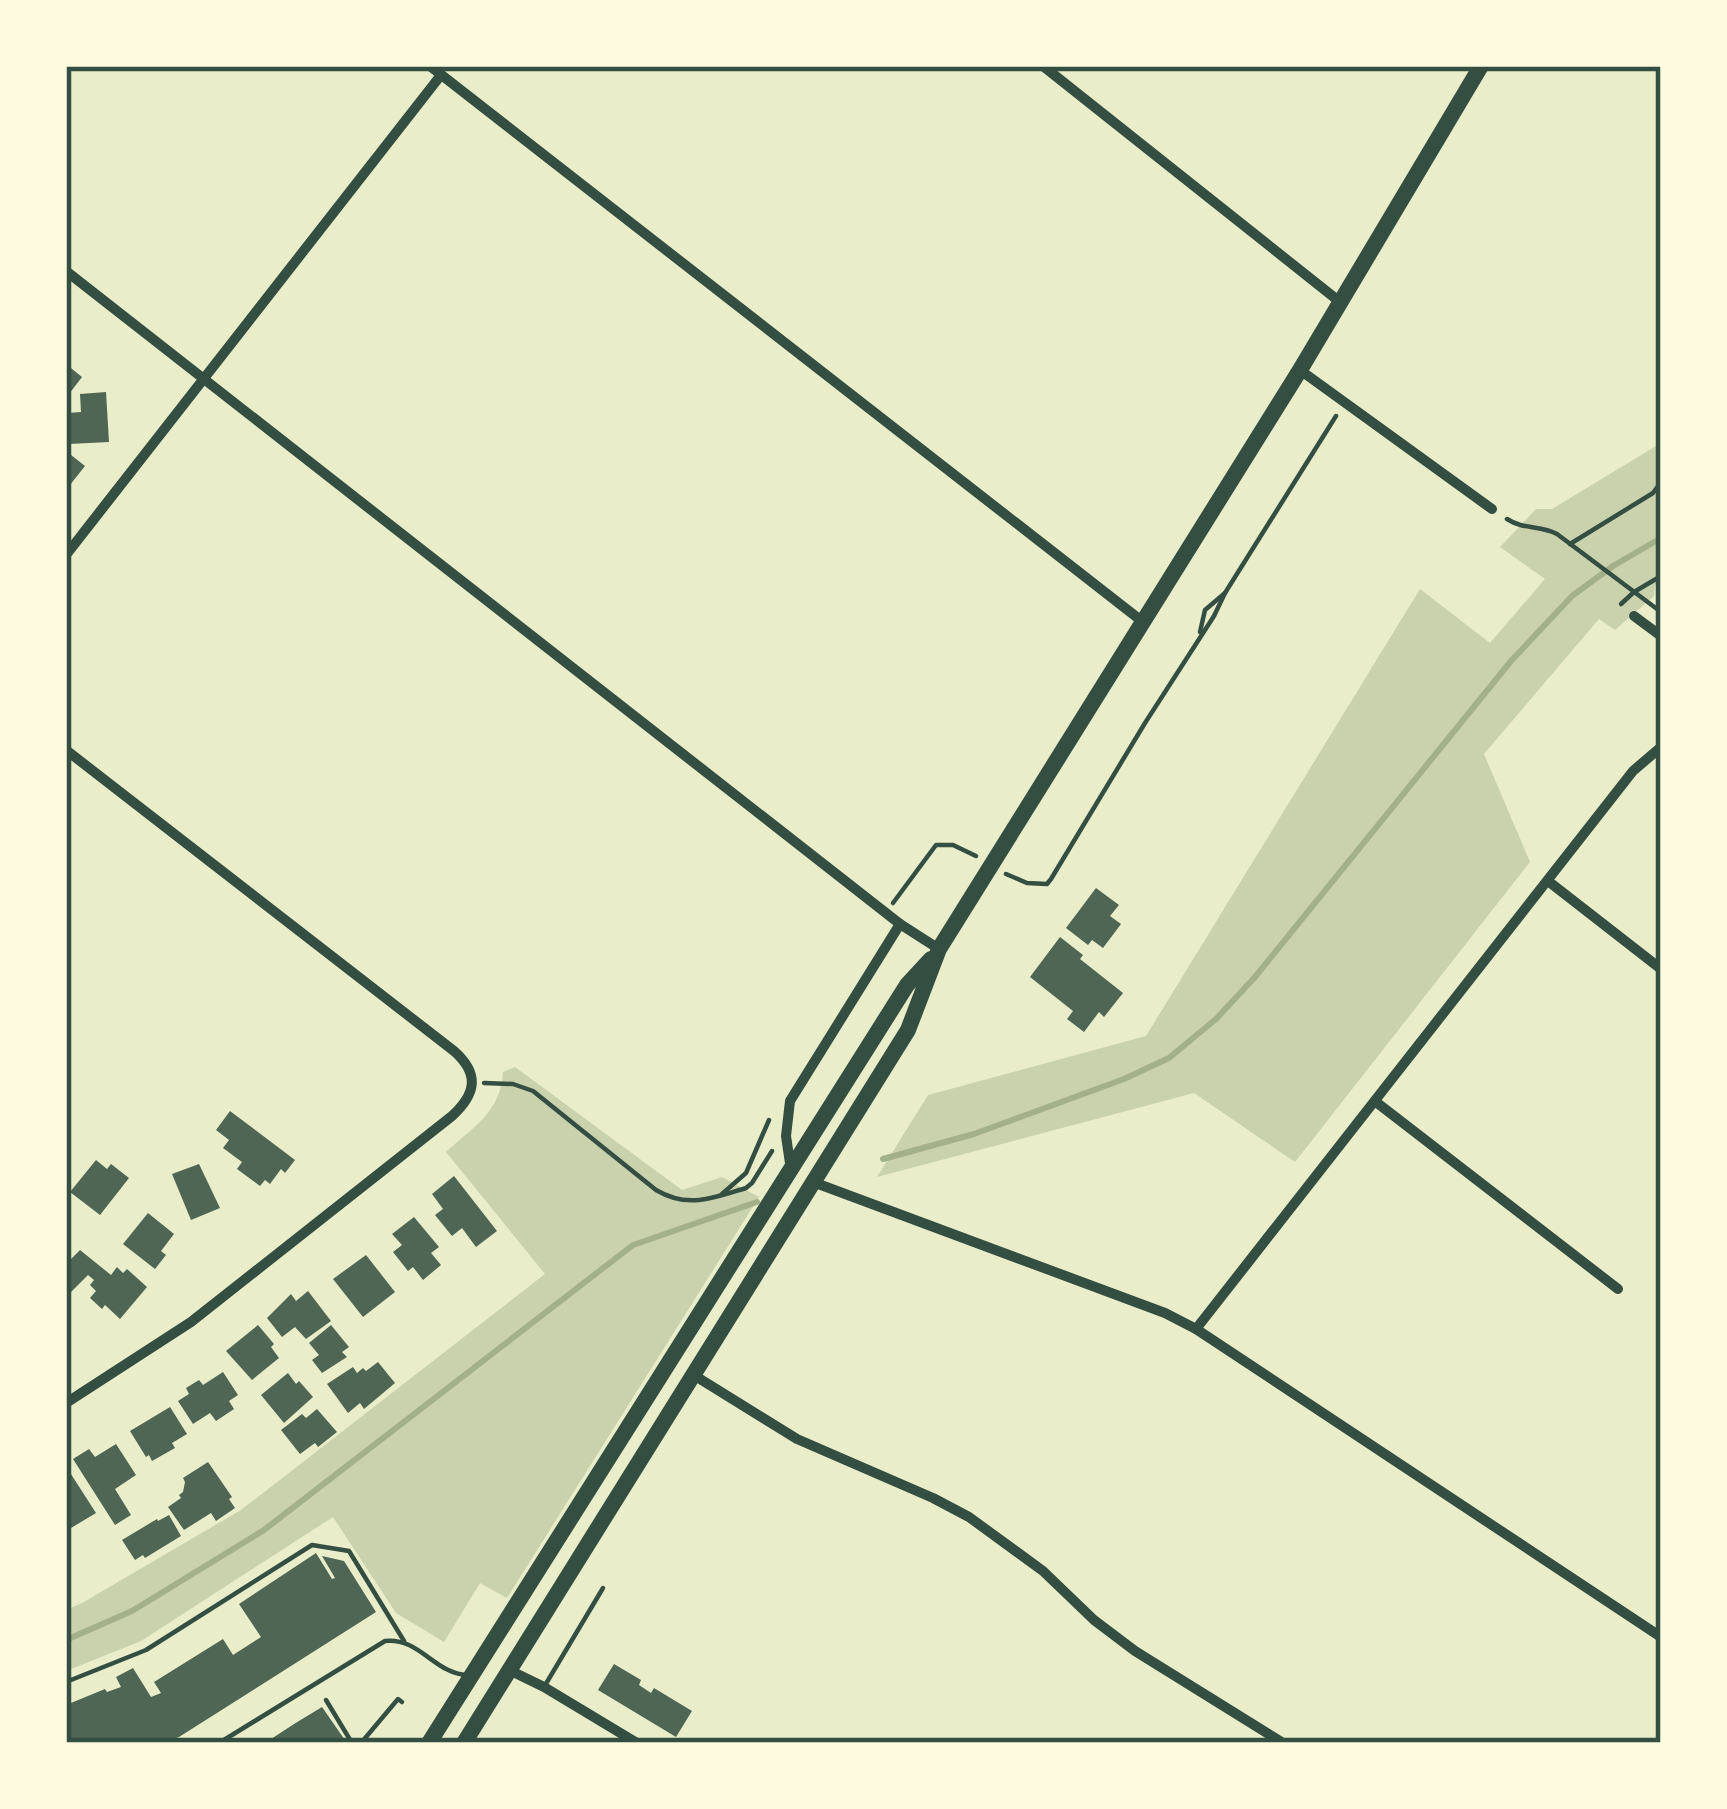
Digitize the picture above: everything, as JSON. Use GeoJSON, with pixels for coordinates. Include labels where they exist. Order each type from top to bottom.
{"type":"FeatureCollection","features":[{"type":"Feature","properties":{"kind":"main road"},"geometry":{"type":"LineString","coordinates":[[429,1743],[907,985],[939,950],[1300,370],[1481,66]]}},
{"type":"Feature","properties":{"kind":"main road"},"geometry":{"type":"LineString","coordinates":[[464,1743],[908,1030],[939,950]]}},
{"type":"Feature","properties":{"kind":"main road"},"geometry":{"type":"LineString","coordinates":[[791,1170],[813,1183]]}},
{"type":"Feature","properties":{"kind":"main road"},"geometry":{"type":"LineString","coordinates":[[472,1675],[509,1670]]}},
{"type":"Feature","properties":{"kind":"street"},"geometry":{"type":"LineString","coordinates":[[1043,66],[1340,302]]}},
{"type":"Feature","properties":{"kind":"street"},"geometry":{"type":"LineString","coordinates":[[66,555],[435,70],[1143,622]]}},
{"type":"Feature","properties":{"kind":"street"},"geometry":{"type":"LineString","coordinates":[[66,271],[939,950]]}},
{"type":"Feature","properties":{"kind":"street"},"geometry":{"type":"LineString","coordinates":[[1300,370],[1492,509]]}},
{"type":"Feature","properties":{"kind":"street"},"geometry":{"type":"LineString","coordinates":[[1634,616],[1661,636]]}},
{"type":"Feature","properties":{"kind":"street"},"geometry":{"type":"LineString","coordinates":[[1196,1329],[1633,771],[1661,747]]}},
{"type":"Feature","properties":{"kind":"street"},"geometry":{"type":"LineString","coordinates":[[66,750],[454,1052],[470,1070],[472,1082],[469,1095],[452,1116],[191,1322],[66,1403]]}},
{"type":"Feature","properties":{"kind":"street"},"geometry":{"type":"LineString","coordinates":[[1547,881],[1661,969]]}},
{"type":"Feature","properties":{"kind":"street"},"geometry":{"type":"LineString","coordinates":[[791,1170],[786,1136],[796,1089],[900,924]]}},
{"type":"Feature","properties":{"kind":"street"},"geometry":{"type":"LineString","coordinates":[[1376,1102],[1618,1289]]}},
{"type":"Feature","properties":{"kind":"street"},"geometry":{"type":"LineString","coordinates":[[813,1183],[1165,1313],[1196,1329],[1661,1637]]}},
{"type":"Feature","properties":{"kind":"street"},"geometry":{"type":"LineString","coordinates":[[692,1374],[797,1439],[969,1517],[1030,1561],[1135,1651],[1282,1743]]}},
{"type":"Feature","properties":{"kind":"street"},"geometry":{"type":"LineString","coordinates":[[509,1670],[637,1743]]}},
{"type":"Feature","properties":{"kind":"lane"},"geometry":{"type":"LineString","coordinates":[[775,1104],[788,1111]]}},
{"type":"Feature","properties":{"kind":"lane"},"geometry":{"type":"LineString","coordinates":[[66,1682],[146,1650],[311,1545],[349,1551],[404,1641],[455,1675],[472,1675]]}},
{"type":"Feature","properties":{"kind":"lane"},"geometry":{"type":"LineString","coordinates":[[544,1687],[603,1588]]}},
{"type":"Feature","properties":{"kind":"lane"},"geometry":{"type":"LineString","coordinates":[[219,1743],[385,1641],[404,1641]]}},
{"type":"Feature","properties":{"kind":"path"},"geometry":{"type":"LineString","coordinates":[[900,893],[936,845],[963,848],[1027,884],[1048,884],[1344,403]]}},
{"type":"Feature","properties":{"kind":"path"},"geometry":{"type":"LineString","coordinates":[[1570,544],[1653,493],[1661,482]]}},
{"type":"Feature","properties":{"kind":"path"},"geometry":{"type":"LineString","coordinates":[[1492,509],[1518,526],[1545,528],[1661,612]]}},
{"type":"Feature","properties":{"kind":"path"},"geometry":{"type":"LineString","coordinates":[[1631,590],[1661,576]]}},
{"type":"Feature","properties":{"kind":"path"},"geometry":{"type":"LineString","coordinates":[[472,1082],[513,1084],[533,1091],[667,1196],[688,1202],[746,1188],[769,1157],[775,1138]]}},
{"type":"Feature","properties":{"kind":"path"},"geometry":{"type":"LineString","coordinates":[[722,1195],[746,1173],[775,1104]]}},
{"type":"Feature","properties":{"kind":"path"},"geometry":{"type":"LineString","coordinates":[[774,1127],[775,1104]]}},
{"type":"Feature","properties":{"kind":"path"},"geometry":{"type":"LineString","coordinates":[[361,1743],[398,1699],[402,1702]]}},
{"type":"Feature","properties":{"kind":"path"},"geometry":{"type":"LineString","coordinates":[[326,1700],[352,1743]]}},
{"type":"Feature","properties":{"kind":"green space"},"geometry":{"type":"Polygon","coordinates":[[[1661,443],[1661,581],[1655,585],[1654,596],[1615,630],[1599,619],[1484,754],[1530,862],[1295,1162],[1194,1093],[877,1177],[928,1095],[1146,1036],[1420,589],[1490,643],[1545,579],[1500,547],[1536,509],[1552,509],[1661,443]]]}},
{"type":"Feature","properties":{"kind":"green space"},"geometry":{"type":"Polygon","coordinates":[[[515,1067],[682,1190],[722,1177],[759,1197],[507,1598],[480,1583],[444,1642],[396,1613],[333,1517],[141,1641],[66,1671],[66,1610],[241,1510],[545,1274],[446,1152],[484,1118],[497,1098],[503,1072],[515,1067]]]}},
{"type":"Feature","properties":{"kind":"building"},"geometry":{"type":"Polygon","coordinates":[[[66,364],[82,377],[66,398],[66,364]]]}},
{"type":"Feature","properties":{"kind":"building"},"geometry":{"type":"Polygon","coordinates":[[[106,392],[109,442],[69,444],[67,413],[81,412],[80,394],[106,392]]]}},
{"type":"Feature","properties":{"kind":"building"},"geometry":{"type":"Polygon","coordinates":[[[66,451],[85,466],[66,490],[66,451]]]}},
{"type":"Feature","properties":{"kind":"building"},"geometry":{"type":"Polygon","coordinates":[[[1096,888],[1119,905],[1110,916],[1121,924],[1103,948],[1092,940],[1088,945],[1066,928],[1096,888]]]}},
{"type":"Feature","properties":{"kind":"building"},"geometry":{"type":"Polygon","coordinates":[[[1060,937],[1123,993],[1084,1032],[1067,1019],[1073,1011],[1030,977],[1060,937]]]}},
{"type":"Feature","properties":{"kind":"building"},"geometry":{"type":"Polygon","coordinates":[[[230,1111],[295,1160],[270,1184],[265,1180],[260,1186],[237,1169],[242,1162],[223,1148],[229,1140],[216,1130],[230,1111]]]}},
{"type":"Feature","properties":{"kind":"building"},"geometry":{"type":"Polygon","coordinates":[[[96,1160],[107,1169],[111,1164],[129,1178],[100,1215],[70,1192],[96,1160]]]}},
{"type":"Feature","properties":{"kind":"building"},"geometry":{"type":"Polygon","coordinates":[[[199,1164],[220,1208],[191,1220],[172,1174],[199,1164]]]}},
{"type":"Feature","properties":{"kind":"building"},"geometry":{"type":"Polygon","coordinates":[[[454,1176],[497,1231],[476,1247],[462,1228],[452,1236],[435,1215],[443,1209],[432,1194],[454,1176]]]}},
{"type":"Feature","properties":{"kind":"building"},"geometry":{"type":"Polygon","coordinates":[[[148,1213],[174,1234],[155,1269],[123,1244],[148,1213]]]}},
{"type":"Feature","properties":{"kind":"building"},"geometry":{"type":"Polygon","coordinates":[[[414,1217],[439,1247],[431,1253],[441,1265],[423,1280],[413,1267],[408,1271],[393,1252],[402,1245],[392,1234],[414,1217]]]}},
{"type":"Feature","properties":{"kind":"building"},"geometry":{"type":"Polygon","coordinates":[[[80,1250],[111,1275],[117,1267],[123,1273],[127,1269],[147,1287],[120,1319],[90,1298],[96,1291],[88,1275],[71,1292],[66,1287],[66,1264],[80,1250]]]}},
{"type":"Feature","properties":{"kind":"building"},"geometry":{"type":"Polygon","coordinates":[[[366,1255],[395,1292],[363,1317],[333,1279],[366,1255]]]}},
{"type":"Feature","properties":{"kind":"building"},"geometry":{"type":"Polygon","coordinates":[[[308,1291],[331,1321],[306,1339],[295,1327],[282,1337],[267,1318],[291,1294],[296,1301],[308,1291]]]}},
{"type":"Feature","properties":{"kind":"building"},"geometry":{"type":"Polygon","coordinates":[[[258,1325],[279,1358],[252,1380],[226,1351],[258,1325]]]}},
{"type":"Feature","properties":{"kind":"building"},"geometry":{"type":"Polygon","coordinates":[[[331,1325],[349,1347],[342,1352],[347,1357],[322,1373],[312,1360],[319,1355],[309,1343],[331,1325]]]}},
{"type":"Feature","properties":{"kind":"building"},"geometry":{"type":"Polygon","coordinates":[[[378,1362],[395,1383],[364,1409],[360,1403],[348,1413],[327,1384],[353,1367],[357,1373],[378,1362]]]}},
{"type":"Feature","properties":{"kind":"building"},"geometry":{"type":"Polygon","coordinates":[[[223,1372],[238,1395],[229,1401],[234,1409],[216,1421],[210,1413],[193,1424],[178,1401],[189,1394],[186,1388],[199,1380],[203,1385],[223,1372]]]}},
{"type":"Feature","properties":{"kind":"building"},"geometry":{"type":"Polygon","coordinates":[[[288,1373],[313,1397],[284,1423],[261,1395],[288,1373]]]}},
{"type":"Feature","properties":{"kind":"building"},"geometry":{"type":"Polygon","coordinates":[[[170,1407],[187,1434],[172,1443],[175,1448],[152,1461],[130,1431],[170,1407]]]}},
{"type":"Feature","properties":{"kind":"building"},"geometry":{"type":"Polygon","coordinates":[[[317,1409],[337,1432],[300,1454],[281,1430],[317,1409]]]}},
{"type":"Feature","properties":{"kind":"building"},"geometry":{"type":"Polygon","coordinates":[[[116,1444],[136,1475],[115,1489],[131,1515],[115,1525],[73,1459],[89,1449],[95,1457],[116,1444]]]}},
{"type":"Feature","properties":{"kind":"building"},"geometry":{"type":"Polygon","coordinates":[[[208,1462],[235,1508],[216,1521],[211,1513],[184,1530],[168,1507],[181,1498],[183,1478],[208,1462]]]}},
{"type":"Feature","properties":{"kind":"building"},"geometry":{"type":"Polygon","coordinates":[[[66,1473],[96,1513],[66,1531],[66,1473]]]}},
{"type":"Feature","properties":{"kind":"building"},"geometry":{"type":"Polygon","coordinates":[[[169,1515],[181,1536],[135,1560],[122,1540],[169,1515]]]}},
{"type":"Feature","properties":{"kind":"building"},"geometry":{"type":"Polygon","coordinates":[[[316,1553],[332,1579],[322,1556],[344,1561],[376,1612],[179,1737],[163,1743],[66,1743],[66,1705],[121,1687],[116,1677],[133,1668],[151,1697],[161,1693],[154,1682],[223,1639],[233,1655],[261,1637],[239,1604],[316,1553]]]}},
{"type":"Feature","properties":{"kind":"building"},"geometry":{"type":"Polygon","coordinates":[[[614,1664],[641,1680],[639,1685],[651,1693],[654,1688],[692,1711],[676,1737],[598,1690],[614,1664]]]}},
{"type":"Feature","properties":{"kind":"building"},"geometry":{"type":"Polygon","coordinates":[[[322,1707],[347,1743],[265,1743],[294,1724],[322,1707]]]}},
{"type":"Feature","properties":{"kind":"waterway"},"geometry":{"type":"LineString","coordinates":[[883,1159],[974,1134],[1169,1058],[1216,1019],[1255,977],[1511,661],[1572,596],[1661,538]]}},
{"type":"Feature","properties":{"kind":"waterway"},"geometry":{"type":"LineString","coordinates":[[66,1640],[132,1611],[264,1530],[633,1245],[757,1202]]}}]}
